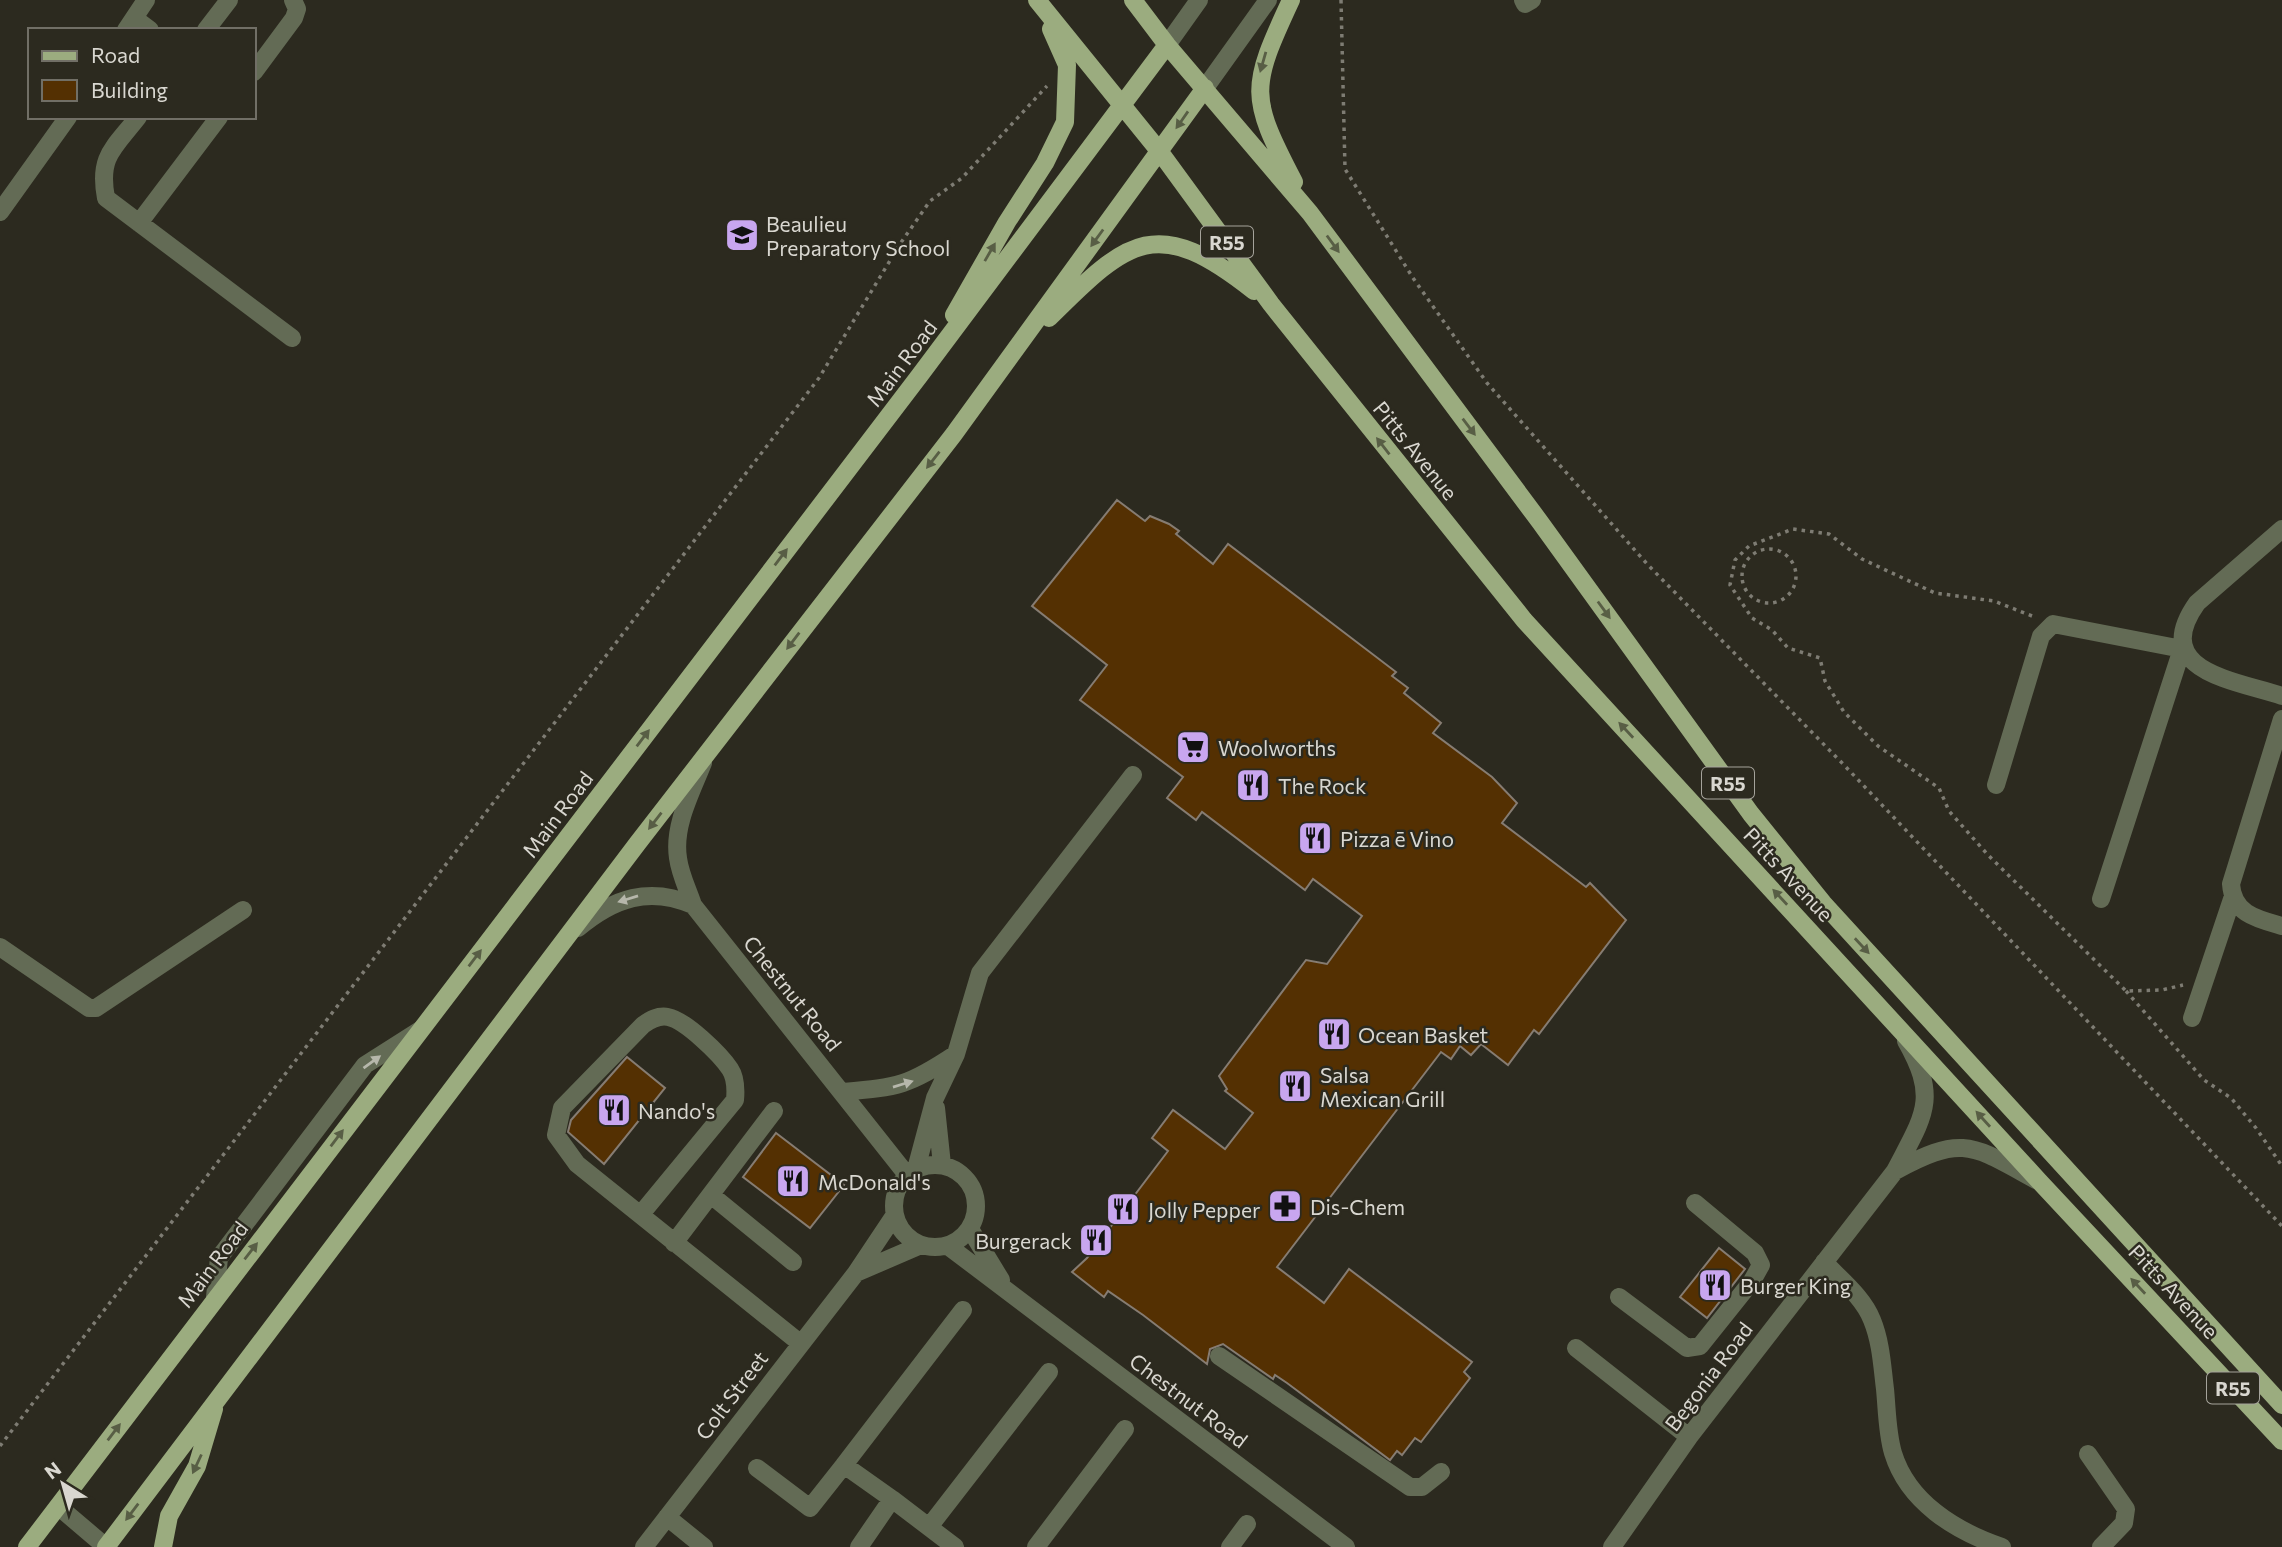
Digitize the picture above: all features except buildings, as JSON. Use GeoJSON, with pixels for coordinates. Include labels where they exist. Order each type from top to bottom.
{"type":"FeatureCollection","features":[{"type":"Feature","properties":{"kind":"main road","name":"R55"},"geometry":{"type":"LineString","coordinates":[[1133,0],[1167,45],[1205,88]]}},
{"type":"Feature","properties":{"kind":"main road"},"geometry":{"type":"LineString","coordinates":[[1291,0],[1267,50],[1259,92],[1270,136],[1310,212]]}},
{"type":"Feature","properties":{"kind":"main road","name":"R55"},"geometry":{"type":"LineString","coordinates":[[1038,2],[1160,152]]}},
{"type":"Feature","properties":{"kind":"main road"},"geometry":{"type":"LineString","coordinates":[[920,375],[1007,222],[1045,163],[1065,122],[1067,65],[1038,2]]}},
{"type":"Feature","properties":{"kind":"main road","name":"Main Road"},"geometry":{"type":"LineString","coordinates":[[27,1547],[920,375],[1167,45]]}},
{"type":"Feature","properties":{"kind":"main road"},"geometry":{"type":"LineString","coordinates":[[954,434],[1205,88]]}},
{"type":"Feature","properties":{"kind":"main road","name":"Pitts Avenue"},"geometry":{"type":"LineString","coordinates":[[1205,88],[1310,212],[1540,522],[1751,814],[1798,873],[2282,1405]]}},
{"type":"Feature","properties":{"kind":"main road","name":"Pitts Avenue"},"geometry":{"type":"LineString","coordinates":[[1160,152],[1271,304],[1524,620],[2039,1181],[2282,1441]]}},
{"type":"Feature","properties":{"kind":"main road"},"geometry":{"type":"LineString","coordinates":[[106,1547],[565,938],[1027,339],[1099,268],[1125,251],[1151,244],[1194,250],[1223,266],[1271,304]]}},
{"type":"Feature","properties":{"kind":"main road"},"geometry":{"type":"LineString","coordinates":[[163,1547],[169,1516],[197,1466],[218,1400]]}},
{"type":"Feature","properties":{"kind":"street"},"geometry":{"type":"LineString","coordinates":[[130,24],[146,0]]}},
{"type":"Feature","properties":{"kind":"street"},"geometry":{"type":"LineString","coordinates":[[208,28],[229,0]]}},
{"type":"Feature","properties":{"kind":"street"},"geometry":{"type":"LineString","coordinates":[[256,69],[294,18],[297,9],[293,0]]}},
{"type":"Feature","properties":{"kind":"street"},"geometry":{"type":"LineString","coordinates":[[1167,45],[1199,0]]}},
{"type":"Feature","properties":{"kind":"street"},"geometry":{"type":"LineString","coordinates":[[1205,88],[1268,0]]}},
{"type":"Feature","properties":{"kind":"street"},"geometry":{"type":"LineString","coordinates":[[1523,0],[1525,4],[1532,0]]}},
{"type":"Feature","properties":{"kind":"street"},"geometry":{"type":"LineString","coordinates":[[0,212],[67,119]]}},
{"type":"Feature","properties":{"kind":"street"},"geometry":{"type":"LineString","coordinates":[[136,119],[104,161],[102,176],[106,198],[292,338]]}},
{"type":"Feature","properties":{"kind":"street"},"geometry":{"type":"LineString","coordinates":[[139,223],[217,119]]}},
{"type":"Feature","properties":{"kind":"street"},"geometry":{"type":"LineString","coordinates":[[2101,900],[2182,649],[2182,629],[2197,603],[2282,529]]}},
{"type":"Feature","properties":{"kind":"street"},"geometry":{"type":"LineString","coordinates":[[1996,785],[2041,636],[2053,624],[2182,649],[2191,662],[2204,669],[2282,696]]}},
{"type":"Feature","properties":{"kind":"street"},"geometry":{"type":"LineString","coordinates":[[2192,1018],[2232,898],[2235,863],[2282,719]]}},
{"type":"Feature","properties":{"kind":"street","name":"Chestnut Road"},"geometry":{"type":"LineString","coordinates":[[706,755],[681,819],[677,841],[678,859],[693,905],[843,1092],[912,1172]]}},
{"type":"Feature","properties":{"kind":"street"},"geometry":{"type":"LineString","coordinates":[[912,1172],[943,1165],[955,1170],[973,1190],[976,1203],[970,1229],[948,1245],[934,1248],[921,1245],[899,1228],[894,1216],[893,1202],[897,1188],[912,1172],[935,1098],[956,1054],[980,973],[1133,775]]}},
{"type":"Feature","properties":{"kind":"street"},"geometry":{"type":"LineString","coordinates":[[565,938],[597,913],[626,898],[650,894],[676,898],[693,905]]}},
{"type":"Feature","properties":{"kind":"street"},"geometry":{"type":"LineString","coordinates":[[2232,898],[2240,909],[2257,919],[2282,926]]}},
{"type":"Feature","properties":{"kind":"street"},"geometry":{"type":"LineString","coordinates":[[0,947],[89,1008],[96,1008],[243,910]]}},
{"type":"Feature","properties":{"kind":"street"},"geometry":{"type":"LineString","coordinates":[[640,1214],[735,1100],[736,1085],[731,1070],[697,1036],[668,1017],[654,1017],[643,1025],[562,1108],[556,1125],[558,1142],[577,1164],[800,1343]]}},
{"type":"Feature","properties":{"kind":"street"},"geometry":{"type":"LineString","coordinates":[[1895,1023],[1917,1061],[1927,1089],[1926,1103],[1919,1124],[1895,1171]]}},
{"type":"Feature","properties":{"kind":"street"},"geometry":{"type":"LineString","coordinates":[[843,1092],[897,1087],[918,1079],[956,1054]]}},
{"type":"Feature","properties":{"kind":"street"},"geometry":{"type":"LineString","coordinates":[[935,1098],[943,1165]]}},
{"type":"Feature","properties":{"kind":"street"},"geometry":{"type":"LineString","coordinates":[[674,1243],[775,1111]]}},
{"type":"Feature","properties":{"kind":"street"},"geometry":{"type":"LineString","coordinates":[[1895,1171],[1935,1150],[1956,1147],[1974,1149],[1999,1158],[2039,1181]]}},
{"type":"Feature","properties":{"kind":"street","name":"Begonia Road"},"geometry":{"type":"LineString","coordinates":[[1612,1547],[1689,1437],[1895,1171]]}},
{"type":"Feature","properties":{"kind":"street"},"geometry":{"type":"LineString","coordinates":[[711,1195],[793,1262]]}},
{"type":"Feature","properties":{"kind":"street"},"geometry":{"type":"LineString","coordinates":[[1619,1297],[1687,1348],[1700,1346],[1752,1281],[1761,1265],[1755,1253],[1695,1203]]}},
{"type":"Feature","properties":{"kind":"street","name":"Colt Street"},"geometry":{"type":"LineString","coordinates":[[644,1547],[856,1273],[894,1216]]}},
{"type":"Feature","properties":{"kind":"street","name":"Chestnut Road"},"geometry":{"type":"LineString","coordinates":[[970,1229],[1006,1289]]}},
{"type":"Feature","properties":{"kind":"street","name":"Colt Street"},"geometry":{"type":"LineString","coordinates":[[856,1273],[921,1245]]}},
{"type":"Feature","properties":{"kind":"street","name":"Chestnut Road"},"geometry":{"type":"LineString","coordinates":[[948,1245],[1346,1547]]}},
{"type":"Feature","properties":{"kind":"street"},"geometry":{"type":"LineString","coordinates":[[1824,1262],[1859,1298],[1871,1318],[1879,1343],[1892,1449],[1902,1476],[1919,1499],[1970,1536],[2002,1547]]}},
{"type":"Feature","properties":{"kind":"street"},"geometry":{"type":"LineString","coordinates":[[757,1468],[810,1508],[963,1310]]}},
{"type":"Feature","properties":{"kind":"street"},"geometry":{"type":"LineString","coordinates":[[1576,1348],[1689,1437]]}},
{"type":"Feature","properties":{"kind":"street"},"geometry":{"type":"LineString","coordinates":[[1219,1356],[1410,1487],[1422,1487],[1441,1472]]}},
{"type":"Feature","properties":{"kind":"street"},"geometry":{"type":"LineString","coordinates":[[929,1527],[1049,1372]]}},
{"type":"Feature","properties":{"kind":"street"},"geometry":{"type":"LineString","coordinates":[[1036,1547],[1125,1429]]}},
{"type":"Feature","properties":{"kind":"street"},"geometry":{"type":"LineString","coordinates":[[2088,1454],[2126,1509],[2124,1522],[2101,1547]]}},
{"type":"Feature","properties":{"kind":"street"},"geometry":{"type":"LineString","coordinates":[[844,1465],[956,1547]]}},
{"type":"Feature","properties":{"kind":"street"},"geometry":{"type":"LineString","coordinates":[[859,1547],[892,1499]]}},
{"type":"Feature","properties":{"kind":"street"},"geometry":{"type":"LineString","coordinates":[[59,1507],[106,1547]]}},
{"type":"Feature","properties":{"kind":"street"},"geometry":{"type":"LineString","coordinates":[[667,1517],[704,1547]]}},
{"type":"Feature","properties":{"kind":"street"},"geometry":{"type":"LineString","coordinates":[[1230,1547],[1247,1524]]}},
{"type":"Feature","properties":{"kind":"path"},"geometry":{"type":"LineString","coordinates":[[1341,0],[1345,169],[1413,278],[1487,383],[1648,565],[1834,755],[2282,1226]]}},
{"type":"Feature","properties":{"kind":"path"},"geometry":{"type":"LineString","coordinates":[[0,1447],[819,378],[900,244],[930,201],[962,178],[1067,65]]}},
{"type":"Feature","properties":{"kind":"path"},"geometry":{"type":"LineString","coordinates":[[2053,624],[1994,601],[1935,593],[1862,559],[1829,534],[1793,530],[1749,546],[1735,560],[1730,585],[1752,618],[1772,630],[1788,648],[1820,658],[1825,681],[1844,712],[1878,747],[1939,788],[1949,811],[1988,855],[2126,991],[2204,1080],[2231,1098],[2282,1166]]}},
{"type":"Feature","properties":{"kind":"path"},"geometry":{"type":"LineString","coordinates":[[1768,537],[1770,549]]}},
{"type":"Feature","properties":{"kind":"path"},"geometry":{"type":"LineString","coordinates":[[1770,549],[1779,551],[1793,563],[1796,572],[1793,590],[1779,602],[1769,604],[1752,597],[1742,581],[1746,563],[1752,555],[1770,549]]}},
{"type":"Feature","properties":{"kind":"path"},"geometry":{"type":"LineString","coordinates":[[1736,597],[1746,590]]}},
{"type":"Feature","properties":{"kind":"path"},"geometry":{"type":"LineString","coordinates":[[2126,991],[2162,990],[2205,978]]}},
{"type":"Feature","properties":{"kind":"place","name":"Beaulieu Preparatory School"},"geometry":{"type":"Point","coordinates":[742,235]}},
{"type":"Feature","properties":{"kind":"place","name":"Woolworths"},"geometry":{"type":"Point","coordinates":[1193,747]}},
{"type":"Feature","properties":{"kind":"place","name":"The Rock"},"geometry":{"type":"Point","coordinates":[1253,785]}},
{"type":"Feature","properties":{"kind":"place","name":"Pizza ē Vino"},"geometry":{"type":"Point","coordinates":[1315,838]}},
{"type":"Feature","properties":{"kind":"place","name":"Ocean Basket"},"geometry":{"type":"Point","coordinates":[1334,1034]}},
{"type":"Feature","properties":{"kind":"place","name":"Salsa Mexican Grill"},"geometry":{"type":"Point","coordinates":[1295,1086]}},
{"type":"Feature","properties":{"kind":"place","name":"Nando's"},"geometry":{"type":"Point","coordinates":[614,1110]}},
{"type":"Feature","properties":{"kind":"place","name":"McDonald's"},"geometry":{"type":"Point","coordinates":[793,1181]}},
{"type":"Feature","properties":{"kind":"place","name":"Dis-Chem"},"geometry":{"type":"Point","coordinates":[1285,1206]}},
{"type":"Feature","properties":{"kind":"place","name":"Jolly Pepper"},"geometry":{"type":"Point","coordinates":[1123,1209]}},
{"type":"Feature","properties":{"kind":"place","name":"Burgerack"},"geometry":{"type":"Point","coordinates":[1096,1240]}},
{"type":"Feature","properties":{"kind":"place","name":"Burger King"},"geometry":{"type":"Point","coordinates":[1715,1285]}}]}
